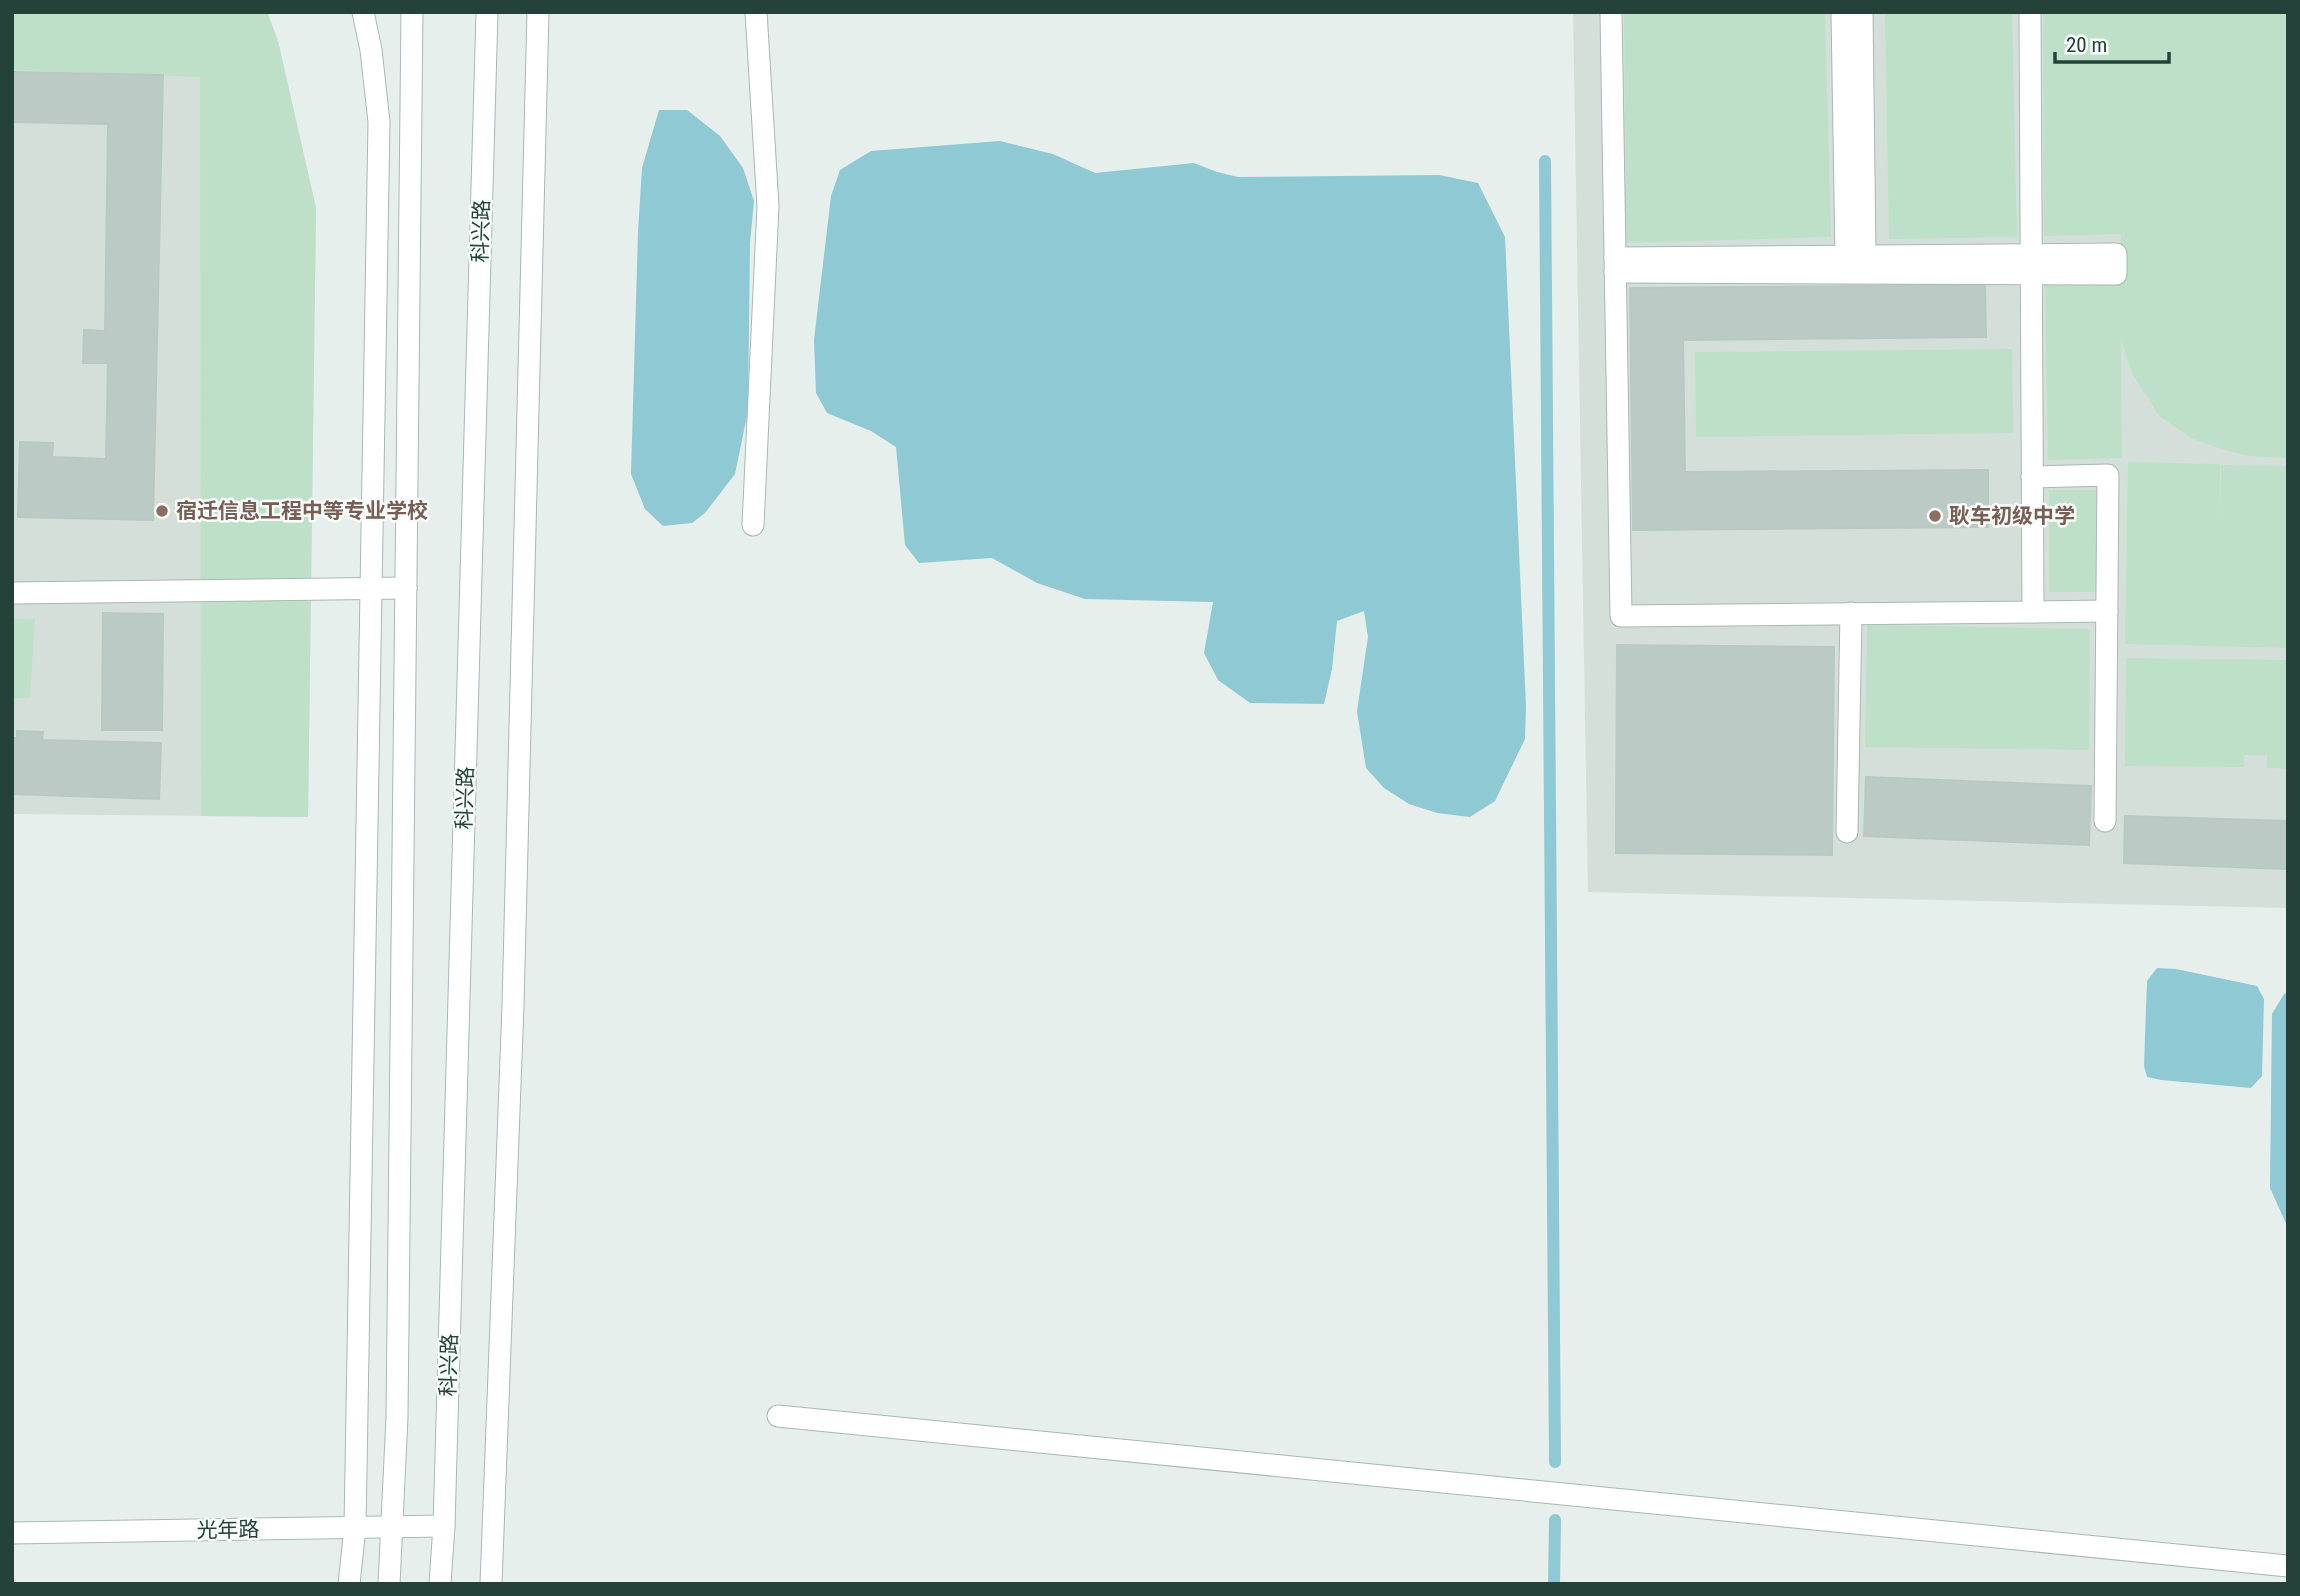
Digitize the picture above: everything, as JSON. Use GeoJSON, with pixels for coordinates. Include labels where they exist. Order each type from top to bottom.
{"type":"FeatureCollection","features":[{"type":"Feature","properties":{"kind":"main road"},"geometry":{"type":"LineString","coordinates":[[349,1584],[355,1528],[379,122],[371,50],[363,12]]}},
{"type":"Feature","properties":{"kind":"main road"},"geometry":{"type":"LineString","coordinates":[[389,1584],[397,1417],[412,12]]}},
{"type":"Feature","properties":{"kind":"main road","name":"科兴路"},"geometry":{"type":"LineString","coordinates":[[440,1584],[444,1526],[487,12]]}},
{"type":"Feature","properties":{"kind":"main road"},"geometry":{"type":"LineString","coordinates":[[491,1584],[513,1006],[538,12]]}},
{"type":"Feature","properties":{"kind":"main road"},"geometry":{"type":"LineString","coordinates":[[753,525],[768,206],[756,12]]}},
{"type":"Feature","properties":{"kind":"main road"},"geometry":{"type":"LineString","coordinates":[[1611,12],[1621,616],[2107,611]]}},
{"type":"Feature","properties":{"kind":"main road"},"geometry":{"type":"LineString","coordinates":[[1842,12],[1855,261]]}},
{"type":"Feature","properties":{"kind":"main road"},"geometry":{"type":"LineString","coordinates":[[1855,261],[1862,12]]}},
{"type":"Feature","properties":{"kind":"main road"},"geometry":{"type":"LineString","coordinates":[[2029,12],[2033,612]]}},
{"type":"Feature","properties":{"kind":"main road"},"geometry":{"type":"LineString","coordinates":[[1615,265],[1855,261],[2031,263]]}},
{"type":"Feature","properties":{"kind":"main road"},"geometry":{"type":"LineString","coordinates":[[2032,477],[2108,475],[2105,821]]}},
{"type":"Feature","properties":{"kind":"main road"},"geometry":{"type":"LineString","coordinates":[[12,593],[406,588]]}},
{"type":"Feature","properties":{"kind":"main road"},"geometry":{"type":"LineString","coordinates":[[1847,832],[1850,614]]}},
{"type":"Feature","properties":{"kind":"main road"},"geometry":{"type":"LineString","coordinates":[[778,1416],[2288,1566]]}},
{"type":"Feature","properties":{"kind":"main road","name":"光年路"},"geometry":{"type":"LineString","coordinates":[[12,1533],[444,1526]]}},
{"type":"Feature","properties":{"kind":"shaded area","name":"宿迁信息工程中等专业学校"},"geometry":{"type":"Polygon","coordinates":[[[12,12],[267,12],[278,41],[316,208],[308,817],[12,814],[12,12]]]}},
{"type":"Feature","properties":{"kind":"shaded area","name":"耿车初级中学"},"geometry":{"type":"Polygon","coordinates":[[[1573,12],[2288,12],[2288,908],[1588,892],[1573,12]]]}},
{"type":"Feature","properties":{"kind":"green space"},"geometry":{"type":"Polygon","coordinates":[[[12,12],[267,12],[278,41],[316,208],[308,817],[201,816],[200,77],[12,70],[12,12]]]}},
{"type":"Feature","properties":{"kind":"green space"},"geometry":{"type":"Polygon","coordinates":[[[1624,12],[1825,12],[1831,237],[1626,243],[1624,12]]]}},
{"type":"Feature","properties":{"kind":"green space"},"geometry":{"type":"Polygon","coordinates":[[[1885,12],[2012,12],[2017,237],[1889,239],[1885,12]]]}},
{"type":"Feature","properties":{"kind":"green space"},"geometry":{"type":"Polygon","coordinates":[[[2043,12],[2288,12],[2288,458],[2248,456],[2222,449],[2193,439],[2159,416],[2132,373],[2121,340],[2122,458],[2048,460],[2045,284],[2121,282],[2121,234],[2044,236],[2043,12]]]}},
{"type":"Feature","properties":{"kind":"green space"},"geometry":{"type":"Polygon","coordinates":[[[2012,349],[2013,433],[1696,437],[1695,352],[2012,349]]]}},
{"type":"Feature","properties":{"kind":"green space"},"geometry":{"type":"Polygon","coordinates":[[[2128,462],[2220,464],[2220,524],[2221,465],[2288,466],[2288,648],[2125,644],[2128,462]]]}},
{"type":"Feature","properties":{"kind":"green space"},"geometry":{"type":"Polygon","coordinates":[[[2049,490],[2096,490],[2097,592],[2049,592],[2049,490]]]}},
{"type":"Feature","properties":{"kind":"green space"},"geometry":{"type":"Polygon","coordinates":[[[12,618],[35,619],[30,698],[12,698],[12,618]]]}},
{"type":"Feature","properties":{"kind":"green space"},"geometry":{"type":"Polygon","coordinates":[[[1867,625],[2090,629],[2089,750],[1865,747],[1867,625]]]}},
{"type":"Feature","properties":{"kind":"green space"},"geometry":{"type":"Polygon","coordinates":[[[2126,658],[2288,660],[2288,769],[2267,768],[2267,755],[2244,755],[2244,767],[2125,766],[2126,658]]]}},
{"type":"Feature","properties":{"kind":"water"},"geometry":{"type":"Polygon","coordinates":[[[659,110],[687,110],[720,136],[743,168],[754,201],[750,243],[748,411],[735,474],[705,513],[692,523],[663,526],[645,509],[631,474],[642,168],[659,110]]]}},
{"type":"Feature","properties":{"kind":"water"},"geometry":{"type":"Polygon","coordinates":[[[1000,141],[1053,154],[1095,173],[1194,163],[1238,177],[1439,175],[1478,183],[1505,237],[1526,707],[1525,739],[1495,801],[1470,817],[1437,813],[1409,804],[1384,788],[1366,768],[1357,711],[1368,637],[1364,611],[1337,621],[1332,669],[1324,704],[1250,703],[1218,680],[1204,653],[1213,602],[1085,599],[1037,583],[992,558],[919,563],[905,545],[896,447],[871,431],[827,413],[816,393],[814,340],[831,196],[840,170],[871,151],[1000,141]]]}},
{"type":"Feature","properties":{"kind":"water"},"geometry":{"type":"Polygon","coordinates":[[[2157,968],[2176,969],[2257,986],[2264,999],[2262,1076],[2251,1088],[2147,1077],[2144,1066],[2147,981],[2157,968]]]}},
{"type":"Feature","properties":{"kind":"water"},"geometry":{"type":"Polygon","coordinates":[[[2288,993],[2288,1228],[2270,1188],[2272,1014],[2284,994],[2288,993]]]}},
{"type":"Feature","properties":{"kind":"building"},"geometry":{"type":"Polygon","coordinates":[[[12,72],[163,75],[153,520],[18,517],[20,442],[53,443],[52,457],[106,459],[108,363],[83,363],[84,330],[105,331],[108,124],[12,122],[12,72]]]}},
{"type":"Feature","properties":{"kind":"building"},"geometry":{"type":"Polygon","coordinates":[[[1985,285],[1986,337],[1683,340],[1685,472],[1988,470],[1988,527],[1633,530],[1630,288],[1985,285]]]}},
{"type":"Feature","properties":{"kind":"building"},"geometry":{"type":"Polygon","coordinates":[[[103,613],[163,614],[162,730],[102,730],[103,613]]]}},
{"type":"Feature","properties":{"kind":"building"},"geometry":{"type":"Polygon","coordinates":[[[1617,645],[1834,647],[1832,855],[1616,853],[1617,645]]]}},
{"type":"Feature","properties":{"kind":"building"},"geometry":{"type":"Polygon","coordinates":[[[17,731],[43,732],[42,740],[161,743],[159,799],[12,794],[12,738],[17,738],[17,731]]]}},
{"type":"Feature","properties":{"kind":"building"},"geometry":{"type":"Polygon","coordinates":[[[1866,777],[2091,786],[2089,845],[1864,836],[1866,777]]]}},
{"type":"Feature","properties":{"kind":"building"},"geometry":{"type":"Polygon","coordinates":[[[2125,816],[2288,821],[2288,869],[2124,863],[2125,816]]]}},
{"type":"Feature","properties":{"kind":"waterway"},"geometry":{"type":"LineString","coordinates":[[1545,161],[1555,1462]]}},
{"type":"Feature","properties":{"kind":"waterway"},"geometry":{"type":"LineString","coordinates":[[1554,1584],[1555,1520]]}},
{"type":"Feature","properties":{"kind":"place","name":"宿迁信息工程中等专业学校"},"geometry":{"type":"Point","coordinates":[162,511]}},
{"type":"Feature","properties":{"kind":"place","name":"耿车初级中学"},"geometry":{"type":"Point","coordinates":[1935,516]}}]}
